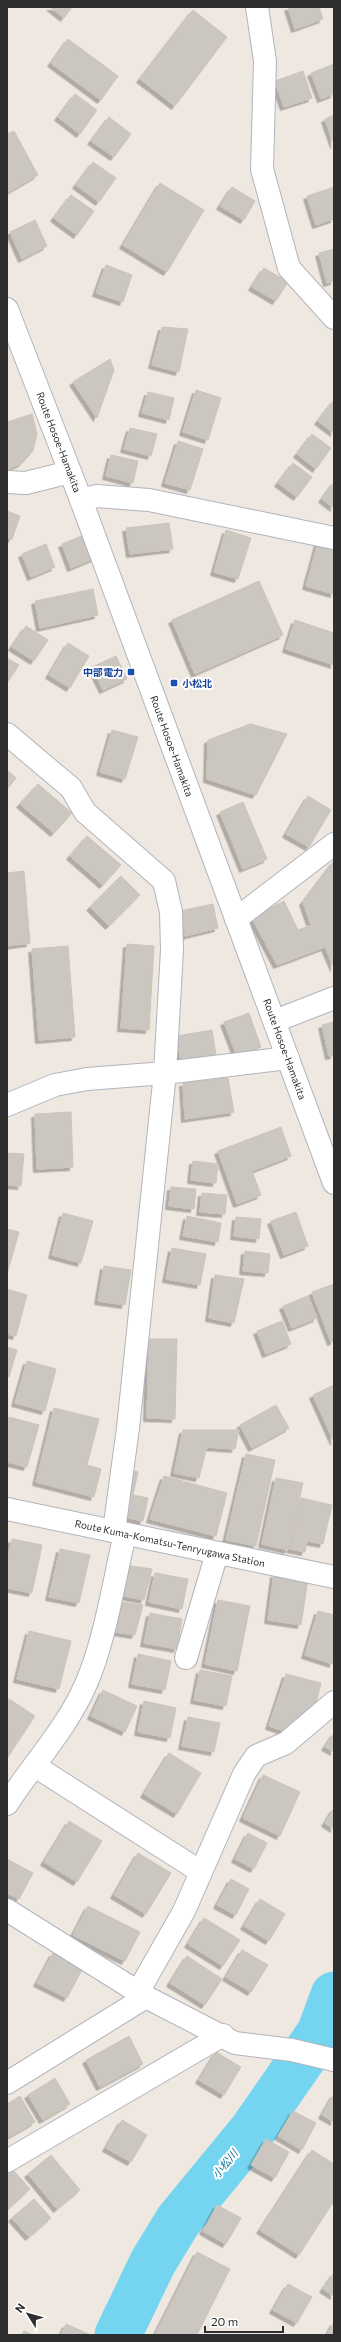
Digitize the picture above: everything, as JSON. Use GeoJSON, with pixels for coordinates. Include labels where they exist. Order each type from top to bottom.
{"type":"FeatureCollection","features":[{"type":"Feature","properties":{"kind":"street"},"geometry":{"type":"LineString","coordinates":[[257,7],[264,61],[262,169],[289,268],[334,318]]}},
{"type":"Feature","properties":{"kind":"street","name":"Route Hosoe-Hamakita"},"geometry":{"type":"LineString","coordinates":[[7,309],[81,500],[236,919],[276,1021],[334,1183]]}},
{"type":"Feature","properties":{"kind":"street"},"geometry":{"type":"LineString","coordinates":[[7,482],[26,483],[70,472]]}},
{"type":"Feature","properties":{"kind":"street"},"geometry":{"type":"LineString","coordinates":[[81,500],[96,496],[149,500],[334,538]]}},
{"type":"Feature","properties":{"kind":"street"},"geometry":{"type":"LineString","coordinates":[[7,734],[71,788],[85,812],[164,881],[171,912],[172,950],[165,1073],[128,1428],[119,1532],[98,1649],[86,1684],[69,1717],[35,1766],[7,1802]]}},
{"type":"Feature","properties":{"kind":"street"},"geometry":{"type":"LineString","coordinates":[[236,919],[334,844]]}},
{"type":"Feature","properties":{"kind":"street"},"geometry":{"type":"LineString","coordinates":[[276,1021],[334,998]]}},
{"type":"Feature","properties":{"kind":"street"},"geometry":{"type":"LineString","coordinates":[[7,1105],[56,1085],[87,1079],[165,1073],[288,1058]]}},
{"type":"Feature","properties":{"kind":"street","name":"Route Kuma-Komatsu-Tenryugawa Station"},"geometry":{"type":"LineString","coordinates":[[7,1509],[334,1577]]}},
{"type":"Feature","properties":{"kind":"street"},"geometry":{"type":"LineString","coordinates":[[186,1658],[217,1553]]}},
{"type":"Feature","properties":{"kind":"street"},"geometry":{"type":"LineString","coordinates":[[7,2084],[142,1995],[184,1911],[244,1774],[256,1756],[286,1743],[334,1702]]}},
{"type":"Feature","properties":{"kind":"street"},"geometry":{"type":"LineString","coordinates":[[35,1766],[201,1872]]}},
{"type":"Feature","properties":{"kind":"street"},"geometry":{"type":"LineString","coordinates":[[7,1910],[142,1995],[235,2042],[292,2050],[329,2060]]}},
{"type":"Feature","properties":{"kind":"street"},"geometry":{"type":"LineString","coordinates":[[7,2161],[223,2035]]}},
{"type":"Feature","properties":{"kind":"building"},"geometry":{"type":"Polygon","coordinates":[[[50,7],[72,7],[64,18],[50,7]]]}},
{"type":"Feature","properties":{"kind":"building"},"geometry":{"type":"Polygon","coordinates":[[[288,7],[319,7],[323,19],[295,29],[288,7]]]}},
{"type":"Feature","properties":{"kind":"building"},"geometry":{"type":"Polygon","coordinates":[[[193,10],[227,37],[175,106],[140,79],[193,10]]]}},
{"type":"Feature","properties":{"kind":"building"},"geometry":{"type":"Polygon","coordinates":[[[68,39],[118,76],[101,100],[51,63],[68,39]]]}},
{"type":"Feature","properties":{"kind":"building"},"geometry":{"type":"Polygon","coordinates":[[[334,64],[334,94],[321,99],[311,73],[334,64]]]}},
{"type":"Feature","properties":{"kind":"building"},"geometry":{"type":"Polygon","coordinates":[[[303,71],[312,98],[284,107],[275,81],[303,71]]]}},
{"type":"Feature","properties":{"kind":"building"},"geometry":{"type":"Polygon","coordinates":[[[75,94],[97,110],[80,134],[58,117],[75,94]]]}},
{"type":"Feature","properties":{"kind":"building"},"geometry":{"type":"Polygon","coordinates":[[[334,115],[334,145],[325,119],[334,115]]]}},
{"type":"Feature","properties":{"kind":"building"},"geometry":{"type":"Polygon","coordinates":[[[109,117],[131,134],[114,157],[91,141],[109,117]]]}},
{"type":"Feature","properties":{"kind":"building"},"geometry":{"type":"Polygon","coordinates":[[[14,131],[38,175],[7,193],[7,134],[14,131]]]}},
{"type":"Feature","properties":{"kind":"building"},"geometry":{"type":"Polygon","coordinates":[[[93,162],[116,178],[99,202],[76,185],[93,162]]]}},
{"type":"Feature","properties":{"kind":"building"},"geometry":{"type":"Polygon","coordinates":[[[160,183],[204,210],[167,272],[123,245],[160,183]]]}},
{"type":"Feature","properties":{"kind":"building"},"geometry":{"type":"Polygon","coordinates":[[[232,187],[255,201],[244,220],[220,206],[232,187]]]}},
{"type":"Feature","properties":{"kind":"building"},"geometry":{"type":"Polygon","coordinates":[[[334,187],[334,219],[316,225],[307,196],[334,187]]]}},
{"type":"Feature","properties":{"kind":"building"},"geometry":{"type":"Polygon","coordinates":[[[71,195],[94,211],[77,235],[54,218],[71,195]]]}},
{"type":"Feature","properties":{"kind":"building"},"geometry":{"type":"Polygon","coordinates":[[[35,220],[47,246],[22,259],[10,232],[35,220]]]}},
{"type":"Feature","properties":{"kind":"building"},"geometry":{"type":"Polygon","coordinates":[[[334,249],[334,281],[327,283],[319,253],[334,249]]]}},
{"type":"Feature","properties":{"kind":"building"},"geometry":{"type":"Polygon","coordinates":[[[106,265],[132,275],[123,302],[96,293],[106,265]]]}},
{"type":"Feature","properties":{"kind":"building"},"geometry":{"type":"Polygon","coordinates":[[[264,268],[288,282],[276,301],[252,287],[264,268]]]}},
{"type":"Feature","properties":{"kind":"building"},"geometry":{"type":"Polygon","coordinates":[[[162,327],[188,329],[179,372],[152,365],[162,327]]]}},
{"type":"Feature","properties":{"kind":"building"},"geometry":{"type":"Polygon","coordinates":[[[110,359],[114,370],[97,418],[73,382],[110,359]]]}},
{"type":"Feature","properties":{"kind":"building"},"geometry":{"type":"Polygon","coordinates":[[[196,390],[221,398],[208,440],[183,432],[196,390]]]}},
{"type":"Feature","properties":{"kind":"building"},"geometry":{"type":"Polygon","coordinates":[[[148,392],[174,398],[169,420],[142,413],[148,392]]]}},
{"type":"Feature","properties":{"kind":"building"},"geometry":{"type":"Polygon","coordinates":[[[334,400],[334,433],[318,421],[334,400]]]}},
{"type":"Feature","properties":{"kind":"building"},"geometry":{"type":"Polygon","coordinates":[[[32,414],[37,434],[33,451],[22,463],[7,470],[7,422],[32,414]]]}},
{"type":"Feature","properties":{"kind":"building"},"geometry":{"type":"Polygon","coordinates":[[[130,428],[157,434],[151,456],[124,449],[130,428]]]}},
{"type":"Feature","properties":{"kind":"building"},"geometry":{"type":"Polygon","coordinates":[[[312,434],[331,448],[316,469],[297,454],[312,434]]]}},
{"type":"Feature","properties":{"kind":"building"},"geometry":{"type":"Polygon","coordinates":[[[178,441],[203,449],[190,490],[165,483],[178,441]]]}},
{"type":"Feature","properties":{"kind":"building"},"geometry":{"type":"Polygon","coordinates":[[[111,455],[138,461],[133,483],[106,476],[111,455]]]}},
{"type":"Feature","properties":{"kind":"building"},"geometry":{"type":"Polygon","coordinates":[[[293,463],[312,477],[297,497],[278,483],[293,463]]]}},
{"type":"Feature","properties":{"kind":"building"},"geometry":{"type":"Polygon","coordinates":[[[334,482],[334,508],[322,499],[334,482]]]}},
{"type":"Feature","properties":{"kind":"building"},"geometry":{"type":"Polygon","coordinates":[[[7,511],[20,516],[12,539],[7,538],[7,511]]]}},
{"type":"Feature","properties":{"kind":"building"},"geometry":{"type":"Polygon","coordinates":[[[169,523],[173,549],[130,554],[126,528],[169,523]]]}},
{"type":"Feature","properties":{"kind":"building"},"geometry":{"type":"Polygon","coordinates":[[[226,530],[251,538],[238,579],[214,572],[226,530]]]}},
{"type":"Feature","properties":{"kind":"building"},"geometry":{"type":"Polygon","coordinates":[[[86,534],[95,558],[71,568],[62,544],[86,534]]]}},
{"type":"Feature","properties":{"kind":"building"},"geometry":{"type":"Polygon","coordinates":[[[318,542],[334,546],[334,594],[306,586],[318,542]]]}},
{"type":"Feature","properties":{"kind":"building"},"geometry":{"type":"Polygon","coordinates":[[[46,544],[55,567],[31,577],[22,554],[46,544]]]}},
{"type":"Feature","properties":{"kind":"building"},"geometry":{"type":"Polygon","coordinates":[[[259,581],[283,635],[195,674],[172,620],[259,581]]]}},
{"type":"Feature","properties":{"kind":"building"},"geometry":{"type":"Polygon","coordinates":[[[93,589],[98,615],[40,628],[35,601],[93,589]]]}},
{"type":"Feature","properties":{"kind":"building"},"geometry":{"type":"Polygon","coordinates":[[[295,620],[334,633],[334,665],[286,649],[295,620]]]}},
{"type":"Feature","properties":{"kind":"building"},"geometry":{"type":"Polygon","coordinates":[[[26,626],[48,640],[34,661],[12,647],[26,626]]]}},
{"type":"Feature","properties":{"kind":"building"},"geometry":{"type":"Polygon","coordinates":[[[68,643],[89,656],[70,688],[49,675],[68,643]]]}},
{"type":"Feature","properties":{"kind":"building"},"geometry":{"type":"Polygon","coordinates":[[[116,656],[127,679],[103,690],[92,667],[116,656]]]}},
{"type":"Feature","properties":{"kind":"building"},"geometry":{"type":"Polygon","coordinates":[[[7,658],[19,665],[7,683],[7,658]]]}},
{"type":"Feature","properties":{"kind":"building"},"geometry":{"type":"Polygon","coordinates":[[[250,724],[287,734],[256,795],[207,779],[208,740],[250,724]]]}},
{"type":"Feature","properties":{"kind":"building"},"geometry":{"type":"Polygon","coordinates":[[[112,730],[138,737],[125,779],[100,772],[112,730]]]}},
{"type":"Feature","properties":{"kind":"building"},"geometry":{"type":"Polygon","coordinates":[[[7,770],[16,778],[7,789],[7,770]]]}},
{"type":"Feature","properties":{"kind":"building"},"geometry":{"type":"Polygon","coordinates":[[[38,784],[72,813],[54,833],[20,804],[38,784]]]}},
{"type":"Feature","properties":{"kind":"building"},"geometry":{"type":"Polygon","coordinates":[[[308,796],[331,810],[309,847],[286,834],[308,796]]]}},
{"type":"Feature","properties":{"kind":"building"},"geometry":{"type":"Polygon","coordinates":[[[243,802],[267,859],[243,869],[220,812],[243,802]]]}},
{"type":"Feature","properties":{"kind":"building"},"geometry":{"type":"Polygon","coordinates":[[[87,836],[121,865],[103,885],[70,856],[87,836]]]}},
{"type":"Feature","properties":{"kind":"building"},"geometry":{"type":"Polygon","coordinates":[[[334,861],[334,968],[325,947],[277,965],[252,918],[284,901],[298,930],[311,925],[303,902],[334,861]]]}},
{"type":"Feature","properties":{"kind":"building"},"geometry":{"type":"Polygon","coordinates":[[[24,871],[30,943],[7,946],[7,873],[24,871]]]}},
{"type":"Feature","properties":{"kind":"building"},"geometry":{"type":"Polygon","coordinates":[[[121,876],[140,895],[109,926],[90,907],[121,876]]]}},
{"type":"Feature","properties":{"kind":"building"},"geometry":{"type":"Polygon","coordinates":[[[213,904],[218,928],[185,936],[180,911],[213,904]]]}},
{"type":"Feature","properties":{"kind":"building"},"geometry":{"type":"Polygon","coordinates":[[[127,944],[154,946],[149,1030],[121,1028],[127,944]]]}},
{"type":"Feature","properties":{"kind":"building"},"geometry":{"type":"Polygon","coordinates":[[[68,946],[75,1037],[39,1040],[32,949],[68,946]]]}},
{"type":"Feature","properties":{"kind":"building"},"geometry":{"type":"Polygon","coordinates":[[[249,1013],[261,1047],[237,1056],[224,1022],[249,1013]]]}},
{"type":"Feature","properties":{"kind":"building"},"geometry":{"type":"Polygon","coordinates":[[[334,1022],[334,1055],[329,1056],[322,1025],[334,1022]]]}},
{"type":"Feature","properties":{"kind":"building"},"geometry":{"type":"Polygon","coordinates":[[[212,1030],[216,1055],[181,1061],[176,1036],[212,1030]]]}},
{"type":"Feature","properties":{"kind":"building"},"geometry":{"type":"Polygon","coordinates":[[[228,1078],[234,1112],[185,1119],[183,1083],[228,1078]]]}},
{"type":"Feature","properties":{"kind":"building"},"geometry":{"type":"Polygon","coordinates":[[[71,1112],[73,1167],[37,1169],[35,1114],[71,1112]]]}},
{"type":"Feature","properties":{"kind":"building"},"geometry":{"type":"Polygon","coordinates":[[[281,1127],[291,1156],[252,1171],[261,1195],[237,1204],[218,1151],[281,1127]]]}},
{"type":"Feature","properties":{"kind":"building"},"geometry":{"type":"Polygon","coordinates":[[[7,1153],[24,1154],[21,1186],[7,1185],[7,1153]]]}},
{"type":"Feature","properties":{"kind":"building"},"geometry":{"type":"Polygon","coordinates":[[[193,1161],[218,1164],[216,1183],[191,1180],[193,1161]]]}},
{"type":"Feature","properties":{"kind":"building"},"geometry":{"type":"Polygon","coordinates":[[[171,1187],[196,1189],[194,1209],[169,1206],[171,1187]]]}},
{"type":"Feature","properties":{"kind":"building"},"geometry":{"type":"Polygon","coordinates":[[[202,1193],[227,1195],[225,1214],[200,1212],[202,1193]]]}},
{"type":"Feature","properties":{"kind":"building"},"geometry":{"type":"Polygon","coordinates":[[[296,1212],[308,1246],[284,1255],[271,1221],[296,1212]]]}},
{"type":"Feature","properties":{"kind":"building"},"geometry":{"type":"Polygon","coordinates":[[[63,1213],[93,1221],[81,1263],[52,1255],[63,1213]]]}},
{"type":"Feature","properties":{"kind":"building"},"geometry":{"type":"Polygon","coordinates":[[[187,1216],[221,1223],[218,1242],[183,1236],[187,1216]]]}},
{"type":"Feature","properties":{"kind":"building"},"geometry":{"type":"Polygon","coordinates":[[[236,1217],[261,1219],[259,1239],[234,1236],[236,1217]]]}},
{"type":"Feature","properties":{"kind":"building"},"geometry":{"type":"Polygon","coordinates":[[[7,1229],[19,1232],[7,1274],[7,1229]]]}},
{"type":"Feature","properties":{"kind":"building"},"geometry":{"type":"Polygon","coordinates":[[[172,1248],[206,1254],[200,1285],[166,1279],[172,1248]]]}},
{"type":"Feature","properties":{"kind":"building"},"geometry":{"type":"Polygon","coordinates":[[[245,1251],[270,1254],[268,1273],[243,1271],[245,1251]]]}},
{"type":"Feature","properties":{"kind":"building"},"geometry":{"type":"Polygon","coordinates":[[[104,1266],[131,1270],[125,1305],[98,1301],[104,1266]]]}},
{"type":"Feature","properties":{"kind":"building"},"geometry":{"type":"Polygon","coordinates":[[[215,1275],[244,1279],[234,1323],[209,1318],[215,1275]]]}},
{"type":"Feature","properties":{"kind":"building"},"geometry":{"type":"Polygon","coordinates":[[[334,1284],[334,1341],[331,1342],[312,1292],[334,1284]]]}},
{"type":"Feature","properties":{"kind":"building"},"geometry":{"type":"Polygon","coordinates":[[[7,1289],[27,1295],[16,1336],[7,1334],[7,1289]]]}},
{"type":"Feature","properties":{"kind":"building"},"geometry":{"type":"Polygon","coordinates":[[[308,1296],[317,1318],[292,1328],[283,1306],[308,1296]]]}},
{"type":"Feature","properties":{"kind":"building"},"geometry":{"type":"Polygon","coordinates":[[[282,1321],[291,1344],[266,1354],[257,1331],[282,1321]]]}},
{"type":"Feature","properties":{"kind":"building"},"geometry":{"type":"Polygon","coordinates":[[[149,1339],[177,1339],[175,1419],[147,1418],[149,1339]]]}},
{"type":"Feature","properties":{"kind":"building"},"geometry":{"type":"Polygon","coordinates":[[[7,1347],[17,1350],[9,1377],[7,1376],[7,1347]]]}},
{"type":"Feature","properties":{"kind":"building"},"geometry":{"type":"Polygon","coordinates":[[[27,1361],[56,1369],[45,1411],[15,1403],[27,1361]]]}},
{"type":"Feature","properties":{"kind":"building"},"geometry":{"type":"Polygon","coordinates":[[[334,1385],[334,1442],[313,1395],[334,1385]]]}},
{"type":"Feature","properties":{"kind":"building"},"geometry":{"type":"Polygon","coordinates":[[[276,1405],[289,1428],[252,1448],[240,1425],[276,1405]]]}},
{"type":"Feature","properties":{"kind":"building"},"geometry":{"type":"Polygon","coordinates":[[[54,1408],[99,1419],[87,1465],[101,1469],[94,1497],[36,1482],[54,1408]]]}},
{"type":"Feature","properties":{"kind":"building"},"geometry":{"type":"Polygon","coordinates":[[[9,1417],[39,1425],[27,1467],[7,1462],[7,1425],[9,1417]]]}},
{"type":"Feature","properties":{"kind":"building"},"geometry":{"type":"Polygon","coordinates":[[[183,1430],[239,1430],[235,1449],[207,1447],[199,1478],[174,1473],[183,1430]]]}},
{"type":"Feature","properties":{"kind":"building"},"geometry":{"type":"Polygon","coordinates":[[[246,1454],[275,1460],[256,1546],[226,1540],[246,1454]]]}},
{"type":"Feature","properties":{"kind":"building"},"geometry":{"type":"Polygon","coordinates":[[[127,1470],[138,1472],[133,1495],[148,1498],[143,1521],[124,1517],[127,1470]]]}},
{"type":"Feature","properties":{"kind":"building"},"geometry":{"type":"Polygon","coordinates":[[[164,1476],[227,1493],[216,1536],[150,1519],[164,1476]]]}},
{"type":"Feature","properties":{"kind":"building"},"geometry":{"type":"Polygon","coordinates":[[[276,1478],[303,1483],[288,1550],[262,1544],[276,1478]]]}},
{"type":"Feature","properties":{"kind":"building"},"geometry":{"type":"Polygon","coordinates":[[[301,1498],[332,1505],[323,1544],[307,1541],[305,1552],[290,1549],[301,1498]]]}},
{"type":"Feature","properties":{"kind":"building"},"geometry":{"type":"Polygon","coordinates":[[[12,1539],[42,1545],[32,1593],[7,1588],[7,1561],[12,1539]]]}},
{"type":"Feature","properties":{"kind":"building"},"geometry":{"type":"Polygon","coordinates":[[[60,1549],[90,1555],[79,1603],[49,1597],[60,1549]]]}},
{"type":"Feature","properties":{"kind":"building"},"geometry":{"type":"Polygon","coordinates":[[[125,1565],[152,1569],[144,1600],[119,1595],[125,1565]]]}},
{"type":"Feature","properties":{"kind":"building"},"geometry":{"type":"Polygon","coordinates":[[[155,1573],[188,1579],[182,1609],[149,1602],[155,1573]]]}},
{"type":"Feature","properties":{"kind":"building"},"geometry":{"type":"Polygon","coordinates":[[[274,1574],[308,1579],[301,1625],[268,1620],[274,1574]]]}},
{"type":"Feature","properties":{"kind":"building"},"geometry":{"type":"Polygon","coordinates":[[[218,1600],[250,1606],[237,1671],[205,1664],[218,1600]]]}},
{"type":"Feature","properties":{"kind":"building"},"geometry":{"type":"Polygon","coordinates":[[[116,1601],[143,1605],[135,1635],[110,1631],[116,1601]]]}},
{"type":"Feature","properties":{"kind":"building"},"geometry":{"type":"Polygon","coordinates":[[[318,1611],[334,1615],[333,1664],[305,1655],[318,1611]]]}},
{"type":"Feature","properties":{"kind":"building"},"geometry":{"type":"Polygon","coordinates":[[[150,1613],[182,1619],[177,1649],[144,1643],[150,1613]]]}},
{"type":"Feature","properties":{"kind":"building"},"geometry":{"type":"Polygon","coordinates":[[[29,1631],[71,1641],[59,1689],[17,1679],[29,1631]]]}},
{"type":"Feature","properties":{"kind":"building"},"geometry":{"type":"Polygon","coordinates":[[[138,1654],[171,1661],[165,1690],[132,1684],[138,1654]]]}},
{"type":"Feature","properties":{"kind":"building"},"geometry":{"type":"Polygon","coordinates":[[[200,1670],[232,1676],[226,1706],[194,1700],[200,1670]]]}},
{"type":"Feature","properties":{"kind":"building"},"geometry":{"type":"Polygon","coordinates":[[[286,1674],[321,1683],[316,1704],[284,1731],[269,1726],[286,1674]]]}},
{"type":"Feature","properties":{"kind":"building"},"geometry":{"type":"Polygon","coordinates":[[[103,1690],[137,1706],[125,1732],[91,1716],[103,1690]]]}},
{"type":"Feature","properties":{"kind":"building"},"geometry":{"type":"Polygon","coordinates":[[[9,1699],[35,1716],[8,1757],[7,1703],[9,1699]]]}},
{"type":"Feature","properties":{"kind":"building"},"geometry":{"type":"Polygon","coordinates":[[[144,1701],[176,1708],[170,1738],[138,1732],[144,1701]]]}},
{"type":"Feature","properties":{"kind":"building"},"geometry":{"type":"Polygon","coordinates":[[[188,1717],[220,1723],[214,1752],[182,1746],[188,1717]]]}},
{"type":"Feature","properties":{"kind":"building"},"geometry":{"type":"Polygon","coordinates":[[[334,1733],[334,1752],[325,1747],[334,1733]]]}},
{"type":"Feature","properties":{"kind":"building"},"geometry":{"type":"Polygon","coordinates":[[[169,1753],[201,1773],[177,1814],[144,1794],[169,1753]]]}},
{"type":"Feature","properties":{"kind":"building"},"geometry":{"type":"Polygon","coordinates":[[[263,1775],[300,1792],[280,1836],[243,1818],[263,1775]]]}},
{"type":"Feature","properties":{"kind":"building"},"geometry":{"type":"Polygon","coordinates":[[[334,1808],[334,1829],[325,1823],[334,1808]]]}},
{"type":"Feature","properties":{"kind":"building"},"geometry":{"type":"Polygon","coordinates":[[[69,1821],[102,1841],[77,1882],[44,1862],[69,1821]]]}},
{"type":"Feature","properties":{"kind":"building"},"geometry":{"type":"Polygon","coordinates":[[[248,1833],[267,1843],[254,1869],[235,1859],[248,1833]]]}},
{"type":"Feature","properties":{"kind":"building"},"geometry":{"type":"Polygon","coordinates":[[[138,1853],[171,1873],[146,1914],[114,1895],[138,1853]]]}},
{"type":"Feature","properties":{"kind":"building"},"geometry":{"type":"Polygon","coordinates":[[[7,1859],[33,1873],[19,1899],[7,1893],[7,1859]]]}},
{"type":"Feature","properties":{"kind":"building"},"geometry":{"type":"Polygon","coordinates":[[[231,1879],[249,1889],[236,1915],[217,1905],[231,1879]]]}},
{"type":"Feature","properties":{"kind":"building"},"geometry":{"type":"Polygon","coordinates":[[[260,1899],[285,1914],[269,1941],[244,1926],[260,1899]]]}},
{"type":"Feature","properties":{"kind":"building"},"geometry":{"type":"Polygon","coordinates":[[[88,1906],[140,1932],[125,1961],[73,1935],[88,1906]]]}},
{"type":"Feature","properties":{"kind":"building"},"geometry":{"type":"Polygon","coordinates":[[[204,1918],[240,1940],[223,1966],[188,1944],[204,1918]]]}},
{"type":"Feature","properties":{"kind":"building"},"geometry":{"type":"Polygon","coordinates":[[[242,1950],[268,1965],[251,1992],[226,1977],[242,1950]]]}},
{"type":"Feature","properties":{"kind":"building"},"geometry":{"type":"Polygon","coordinates":[[[53,1953],[83,1968],[67,1998],[37,1983],[53,1953]]]}},
{"type":"Feature","properties":{"kind":"building"},"geometry":{"type":"Polygon","coordinates":[[[187,1956],[222,1979],[205,2005],[170,1983],[187,1956]]]}},
{"type":"Feature","properties":{"kind":"building"},"geometry":{"type":"Polygon","coordinates":[[[129,2036],[143,2064],[100,2087],[86,2060],[129,2036]]]}},
{"type":"Feature","properties":{"kind":"building"},"geometry":{"type":"Polygon","coordinates":[[[216,2052],[241,2067],[224,2095],[199,2080],[216,2052]]]}},
{"type":"Feature","properties":{"kind":"building"},"geometry":{"type":"Polygon","coordinates":[[[55,2078],[70,2104],[43,2120],[28,2095],[55,2078]]]}},
{"type":"Feature","properties":{"kind":"building"},"geometry":{"type":"Polygon","coordinates":[[[334,2094],[334,2122],[322,2115],[334,2094]]]}},
{"type":"Feature","properties":{"kind":"building"},"geometry":{"type":"Polygon","coordinates":[[[20,2096],[35,2122],[7,2138],[7,2104],[20,2096]]]}},
{"type":"Feature","properties":{"kind":"building"},"geometry":{"type":"Polygon","coordinates":[[[293,2111],[316,2123],[302,2150],[278,2136],[293,2111]]]}},
{"type":"Feature","properties":{"kind":"building"},"geometry":{"type":"Polygon","coordinates":[[[122,2120],[147,2135],[131,2162],[106,2148],[122,2120]]]}},
{"type":"Feature","properties":{"kind":"building"},"geometry":{"type":"Polygon","coordinates":[[[266,2139],[289,2152],[275,2178],[251,2165],[266,2139]]]}},
{"type":"Feature","properties":{"kind":"building"},"geometry":{"type":"Polygon","coordinates":[[[312,2150],[334,2164],[334,2201],[299,2255],[260,2230],[312,2150]]]}},
{"type":"Feature","properties":{"kind":"building"},"geometry":{"type":"Polygon","coordinates":[[[51,2155],[80,2190],[57,2209],[28,2174],[51,2155]]]}},
{"type":"Feature","properties":{"kind":"building"},"geometry":{"type":"Polygon","coordinates":[[[13,2170],[30,2189],[9,2208],[7,2175],[13,2170]]]}},
{"type":"Feature","properties":{"kind":"building"},"geometry":{"type":"Polygon","coordinates":[[[34,2199],[51,2218],[29,2237],[12,2218],[34,2199]]]}},
{"type":"Feature","properties":{"kind":"building"},"geometry":{"type":"Polygon","coordinates":[[[217,2205],[241,2218],[226,2244],[203,2231],[217,2205]]]}},
{"type":"Feature","properties":{"kind":"building"},"geometry":{"type":"Polygon","coordinates":[[[197,2252],[230,2269],[197,2335],[155,2335],[197,2252]]]}},
{"type":"Feature","properties":{"kind":"building"},"geometry":{"type":"Polygon","coordinates":[[[334,2273],[334,2296],[323,2289],[334,2273]]]}},
{"type":"Feature","properties":{"kind":"building"},"geometry":{"type":"Polygon","coordinates":[[[288,2284],[312,2297],[297,2323],[273,2310],[288,2284]]]}},
{"type":"Feature","properties":{"kind":"building"},"geometry":{"type":"Polygon","coordinates":[[[334,2322],[334,2335],[327,2335],[334,2322]]]}},
{"type":"Feature","properties":{"kind":"building"},"geometry":{"type":"Polygon","coordinates":[[[66,2324],[89,2334],[89,2335],[61,2335],[66,2324]]]}},
{"type":"Feature","properties":{"kind":"building"},"geometry":{"type":"Polygon","coordinates":[[[24,2331],[33,2335],[22,2335],[24,2331]]]}},
{"type":"Feature","properties":{"kind":"waterway","name":"小松川"},"geometry":{"type":"LineString","coordinates":[[118,2335],[153,2262],[178,2221],[252,2131],[320,2033],[334,1995]]}},
{"type":"Feature","properties":{"kind":"place","name":"中部電力"},"geometry":{"type":"Point","coordinates":[131,672]}},
{"type":"Feature","properties":{"kind":"place","name":"小松北"},"geometry":{"type":"Point","coordinates":[174,683]}}]}
